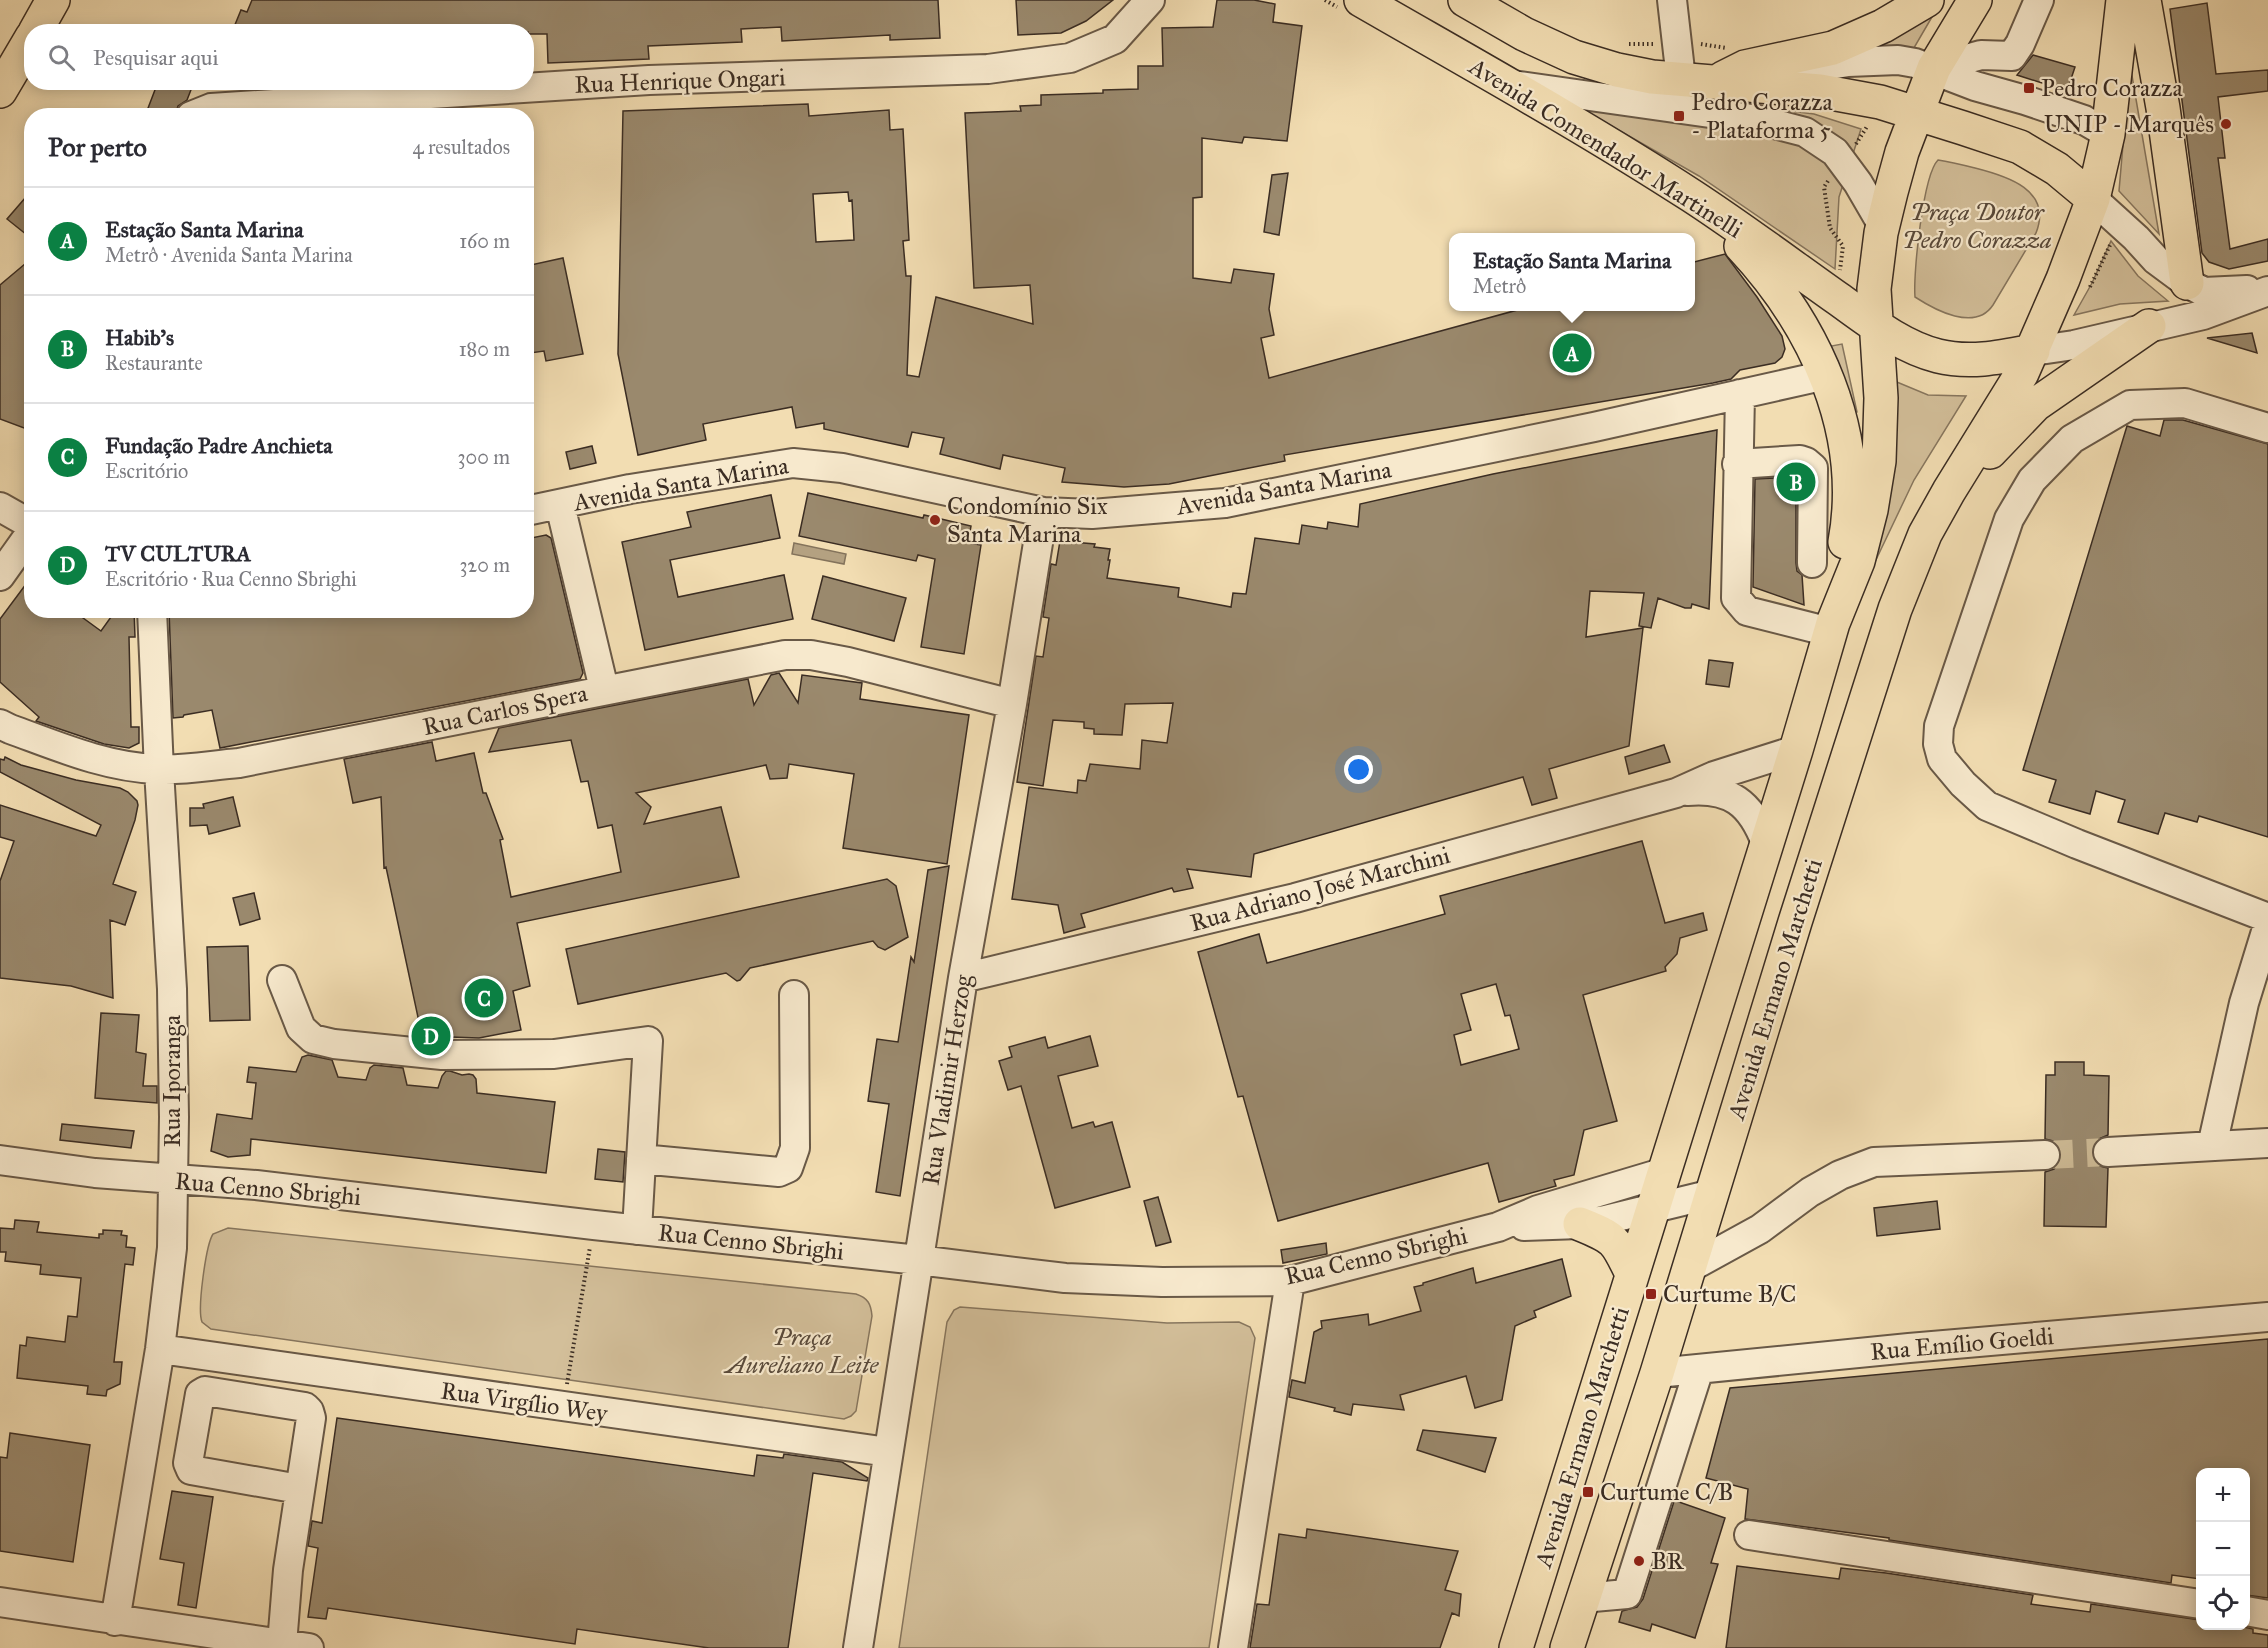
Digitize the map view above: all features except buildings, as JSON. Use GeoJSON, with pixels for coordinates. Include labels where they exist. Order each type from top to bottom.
{"type":"FeatureCollection","features":[{"type":"Feature","properties":{"kind":"main road"},"geometry":{"type":"LineString","coordinates":[[40,24],[53,0]]}},
{"type":"Feature","properties":{"kind":"main road","name":"Avenida Comendador Martinelli"},"geometry":{"type":"LineString","coordinates":[[1360,0],[1507,84],[1694,197],[1875,325]]}},
{"type":"Feature","properties":{"kind":"main road"},"geometry":{"type":"LineString","coordinates":[[1465,0],[1524,34],[1574,57],[1617,70],[1652,77],[1820,91],[1880,102],[1917,113],[2020,147],[2057,169],[2092,199]]}},
{"type":"Feature","properties":{"kind":"main road"},"geometry":{"type":"LineString","coordinates":[[1731,83],[1745,67],[1833,48],[1883,26],[1927,0]]}},
{"type":"Feature","properties":{"kind":"main road"},"geometry":{"type":"LineString","coordinates":[[1976,0],[1934,68],[1902,152],[1883,226],[1874,289],[1875,325],[1913,347],[1939,357],[1970,360],[1994,359],[2033,351],[2063,279],[2092,199],[2108,134],[2123,0]]}},
{"type":"Feature","properties":{"kind":"main road"},"geometry":{"type":"LineString","coordinates":[[2144,0],[2163,108],[2187,283]]}},
{"type":"Feature","properties":{"kind":"main road"},"geometry":{"type":"LineString","coordinates":[[0,91],[24,50]]}},
{"type":"Feature","properties":{"kind":"main road"},"geometry":{"type":"LineString","coordinates":[[1694,197],[1768,275],[1808,335],[1826,375],[1843,426],[1850,478],[1847,533],[1832,628]]}},
{"type":"Feature","properties":{"kind":"main road","name":"Avenida Ermano Marchetti"},"geometry":{"type":"LineString","coordinates":[[1516,1648],[1832,628],[1865,536],[1879,461],[1881,398],[1875,325]]}},
{"type":"Feature","properties":{"kind":"main road"},"geometry":{"type":"LineString","coordinates":[[1949,490],[2036,405],[2149,326]]}},
{"type":"Feature","properties":{"kind":"main road","name":"Avenida Ermano Marchetti"},"geometry":{"type":"LineString","coordinates":[[1571,1646],[1582,1598],[1657,1373],[1895,609],[1925,534],[1949,490],[2016,384],[2033,351]]}},
{"type":"Feature","properties":{"kind":"main road"},"geometry":{"type":"LineString","coordinates":[[1580,1224],[1608,1235],[1616,1242],[1632,1274]]}},
{"type":"Feature","properties":{"kind":"street","name":"Rua Henrique Ongari"},"geometry":{"type":"LineString","coordinates":[[534,87],[649,80],[988,69],[1070,58],[1115,39],[1150,0]]}},
{"type":"Feature","properties":{"kind":"street"},"geometry":{"type":"LineString","coordinates":[[1672,0],[1681,79]]}},
{"type":"Feature","properties":{"kind":"street"},"geometry":{"type":"LineString","coordinates":[[1934,68],[1981,55],[2012,56],[2020,44],[2039,0]]}},
{"type":"Feature","properties":{"kind":"street"},"geometry":{"type":"LineString","coordinates":[[1731,83],[1848,62],[1898,60],[1934,68],[1975,86],[2084,120],[2108,134]]}},
{"type":"Feature","properties":{"kind":"street"},"geometry":{"type":"LineString","coordinates":[[1507,84],[1759,120],[1805,132],[1835,152],[1858,183],[1883,226]]}},
{"type":"Feature","properties":{"kind":"street","name":"Rua Henrique Ongari"},"geometry":{"type":"LineString","coordinates":[[211,108],[493,90]]}},
{"type":"Feature","properties":{"kind":"street"},"geometry":{"type":"LineString","coordinates":[[2092,199],[2136,238],[2156,260],[2187,283],[2204,292],[2243,289],[2263,292]]}},
{"type":"Feature","properties":{"kind":"street"},"geometry":{"type":"LineString","coordinates":[[2033,351],[2074,345],[2203,315],[2242,302],[2263,292]]}},
{"type":"Feature","properties":{"kind":"street","name":"Avenida Santa Marina"},"geometry":{"type":"LineString","coordinates":[[534,510],[630,489],[793,463],[842,468],[1044,512],[1092,514],[1225,503],[1594,427],[1826,375]]}},
{"type":"Feature","properties":{"kind":"street"},"geometry":{"type":"LineString","coordinates":[[1740,394],[1736,598],[1747,611],[1832,628]]}},
{"type":"Feature","properties":{"kind":"street"},"geometry":{"type":"LineString","coordinates":[[2268,428],[2185,403],[2130,405],[2072,439],[2032,480],[2009,519],[1939,726],[1938,744],[1942,759],[1963,784],[1987,806],[2077,844],[2268,918]]}},
{"type":"Feature","properties":{"kind":"street"},"geometry":{"type":"LineString","coordinates":[[1737,464],[1800,460],[1813,468],[1812,563]]}},
{"type":"Feature","properties":{"kind":"street"},"geometry":{"type":"LineString","coordinates":[[560,505],[604,689]]}},
{"type":"Feature","properties":{"kind":"street"},"geometry":{"type":"LineString","coordinates":[[0,507],[24,520]]}},
{"type":"Feature","properties":{"kind":"street","name":"Rua Vladimir Herzog"},"geometry":{"type":"LineString","coordinates":[[858,1648],[963,978],[1044,512]]}},
{"type":"Feature","properties":{"kind":"street"},"geometry":{"type":"LineString","coordinates":[[0,576],[24,542]]}},
{"type":"Feature","properties":{"kind":"street","name":"Rua Iporanga"},"geometry":{"type":"LineString","coordinates":[[115,1621],[160,1349],[172,1248],[174,1117],[172,989],[152,618]]}},
{"type":"Feature","properties":{"kind":"street","name":"Rua Carlos Spera"},"geometry":{"type":"LineString","coordinates":[[0,724],[94,759],[159,770],[239,763],[785,655],[811,656],[848,662],[1012,704]]}},
{"type":"Feature","properties":{"kind":"street","name":"Rua Adriano José Marchini"},"geometry":{"type":"LineString","coordinates":[[963,978],[1295,898],[1676,793],[1714,776],[1796,750]]}},
{"type":"Feature","properties":{"kind":"street","name":"Rua Adriano José Marchini"},"geometry":{"type":"LineString","coordinates":[[1676,793],[1708,790],[1733,796],[1749,811],[1766,843]]}},
{"type":"Feature","properties":{"kind":"street"},"geometry":{"type":"LineString","coordinates":[[2212,1146],[2244,1003],[2268,925]]}},
{"type":"Feature","properties":{"kind":"street"},"geometry":{"type":"LineString","coordinates":[[282,980],[301,1028],[313,1039],[334,1044],[442,1055],[554,1054],[648,1041],[637,1230]]}},
{"type":"Feature","properties":{"kind":"street"},"geometry":{"type":"LineString","coordinates":[[641,1159],[779,1172],[788,1168],[795,1148],[794,995]]}},
{"type":"Feature","properties":{"kind":"street"},"geometry":{"type":"LineString","coordinates":[[2108,1152],[2268,1143]]}},
{"type":"Feature","properties":{"kind":"street"},"geometry":{"type":"LineString","coordinates":[[1689,1268],[1760,1229],[1820,1186],[1840,1175],[1874,1162],[2045,1155]]}},
{"type":"Feature","properties":{"kind":"street","name":"Rua Cenno Sbrighi"},"geometry":{"type":"LineString","coordinates":[[0,1160],[95,1173],[256,1185],[594,1226],[1065,1278],[1162,1282],[1290,1281],[1498,1227],[1538,1210],[1665,1172]]}},
{"type":"Feature","properties":{"kind":"street","name":"Rua Cenno Sbrighi"},"geometry":{"type":"LineString","coordinates":[[1498,1227],[1580,1224],[1624,1217],[1712,1194]]}},
{"type":"Feature","properties":{"kind":"street"},"geometry":{"type":"LineString","coordinates":[[1233,1648],[1290,1281]]}},
{"type":"Feature","properties":{"kind":"street","name":"Rua Emílio Goeldi"},"geometry":{"type":"LineString","coordinates":[[1657,1373],[1909,1348],[2268,1317]]}},
{"type":"Feature","properties":{"kind":"street","name":"Rua Virgílio Wey"},"geometry":{"type":"LineString","coordinates":[[160,1349],[563,1408],[888,1452]]}},
{"type":"Feature","properties":{"kind":"street"},"geometry":{"type":"LineString","coordinates":[[1582,1598],[1627,1594],[1699,1369]]}},
{"type":"Feature","properties":{"kind":"street"},"geometry":{"type":"LineString","coordinates":[[0,1602],[115,1621],[295,1646],[288,1570],[310,1418],[309,1411],[305,1407],[205,1391],[200,1394],[188,1463],[191,1470],[299,1489]]}},
{"type":"Feature","properties":{"kind":"street"},"geometry":{"type":"LineString","coordinates":[[1749,1535],[2196,1603]]}},
{"type":"Feature","properties":{"kind":"street"},"geometry":{"type":"LineString","coordinates":[[2250,1612],[2268,1615]]}},
{"type":"Feature","properties":{"kind":"path"},"geometry":{"type":"LineString","coordinates":[[1824,187],[1830,228],[1843,246]]}},
{"type":"Feature","properties":{"kind":"path"},"geometry":{"type":"LineString","coordinates":[[2086,296],[2112,240]]}},
{"type":"Feature","properties":{"kind":"path"},"geometry":{"type":"LineString","coordinates":[[563,1408],[594,1226]]}},
{"type":"Feature","properties":{"kind":"green space"},"geometry":{"type":"Polygon","coordinates":[[[1936,10],[1911,53],[1840,56],[1936,10]]]}},
{"type":"Feature","properties":{"kind":"green space","name":"Praça Doutor Pedro Corazza"},"geometry":{"type":"Polygon","coordinates":[[[2130,64],[2159,234],[2119,191],[2130,64]]]}},
{"type":"Feature","properties":{"kind":"green space","name":"Praça Doutor Pedro Corazza"},"geometry":{"type":"Polygon","coordinates":[[[1529,79],[1814,114],[1861,129],[1839,197],[1835,269],[1699,176],[1529,79]]]}},
{"type":"Feature","properties":{"kind":"green space","name":"Praça Doutor Pedro Corazza"},"geometry":{"type":"Polygon","coordinates":[[[1938,160],[2000,175],[2024,187],[2033,196],[2038,206],[2040,218],[2036,233],[1993,305],[1985,313],[1976,317],[1955,316],[1933,308],[1915,297],[1917,248],[1924,204],[1928,184],[1938,160]]]}},
{"type":"Feature","properties":{"kind":"green space","name":"Praça Doutor Pedro Corazza"},"geometry":{"type":"Polygon","coordinates":[[[2111,241],[2138,276],[2168,301],[2120,304],[2074,315],[2111,241]]]}},
{"type":"Feature","properties":{"kind":"green space"},"geometry":{"type":"Polygon","coordinates":[[[1842,344],[1857,412],[1847,414],[1826,347],[1842,344]]]}},
{"type":"Feature","properties":{"kind":"green space"},"geometry":{"type":"Polygon","coordinates":[[[1892,380],[1928,395],[1966,396],[1914,480],[1864,585],[1892,380]]]}},
{"type":"Feature","properties":{"kind":"green space","name":"Praça Aureliano Leite"},"geometry":{"type":"Polygon","coordinates":[[[228,1228],[856,1294],[868,1302],[872,1316],[856,1411],[844,1419],[211,1329],[202,1322],[201,1315],[201,1291],[205,1263],[213,1234],[228,1228]]]}},
{"type":"Feature","properties":{"kind":"green space"},"geometry":{"type":"Polygon","coordinates":[[[960,1307],[1167,1323],[1239,1322],[1250,1327],[1255,1338],[1209,1648],[899,1648],[947,1322],[954,1310],[960,1307]]]}},
{"type":"Feature","properties":{"kind":"shaded area"},"geometry":{"type":"Polygon","coordinates":[[[794,543],[846,554],[844,564],[792,554],[794,543]]]}},
{"type":"Feature","properties":{"kind":"tunnel"},"geometry":{"type":"LineString","coordinates":[[2045,1155],[2108,1152]]}},
{"type":"Feature","properties":{"kind":"place","name":"Pedro Corazza"},"geometry":{"type":"Point","coordinates":[2029,88]}},
{"type":"Feature","properties":{"kind":"place","name":"Pedro Corazza - Plataforma 5"},"geometry":{"type":"Point","coordinates":[1679,116]}},
{"type":"Feature","properties":{"kind":"place","name":"UNIP - Marquês"},"geometry":{"type":"Point","coordinates":[2226,124]}},
{"type":"Feature","properties":{"kind":"place","name":"Estação Santa Marina"},"geometry":{"type":"Point","coordinates":[1572,353]}},
{"type":"Feature","properties":{"kind":"place","name":"Habib's"},"geometry":{"type":"Point","coordinates":[1796,482]}},
{"type":"Feature","properties":{"kind":"place","name":"Condomínio Six Santa Marina"},"geometry":{"type":"Point","coordinates":[935,520]}},
{"type":"Feature","properties":{"kind":"place","name":"Fundação Padre Anchieta"},"geometry":{"type":"Point","coordinates":[484,998]}},
{"type":"Feature","properties":{"kind":"place","name":"TV CULTURA"},"geometry":{"type":"Point","coordinates":[431,1036]}},
{"type":"Feature","properties":{"kind":"place","name":"Curtume B/C"},"geometry":{"type":"Point","coordinates":[1651,1294]}},
{"type":"Feature","properties":{"kind":"place","name":"Curtume C/B"},"geometry":{"type":"Point","coordinates":[1588,1492]}},
{"type":"Feature","properties":{"kind":"place","name":"BR"},"geometry":{"type":"Point","coordinates":[1639,1561]}}]}
